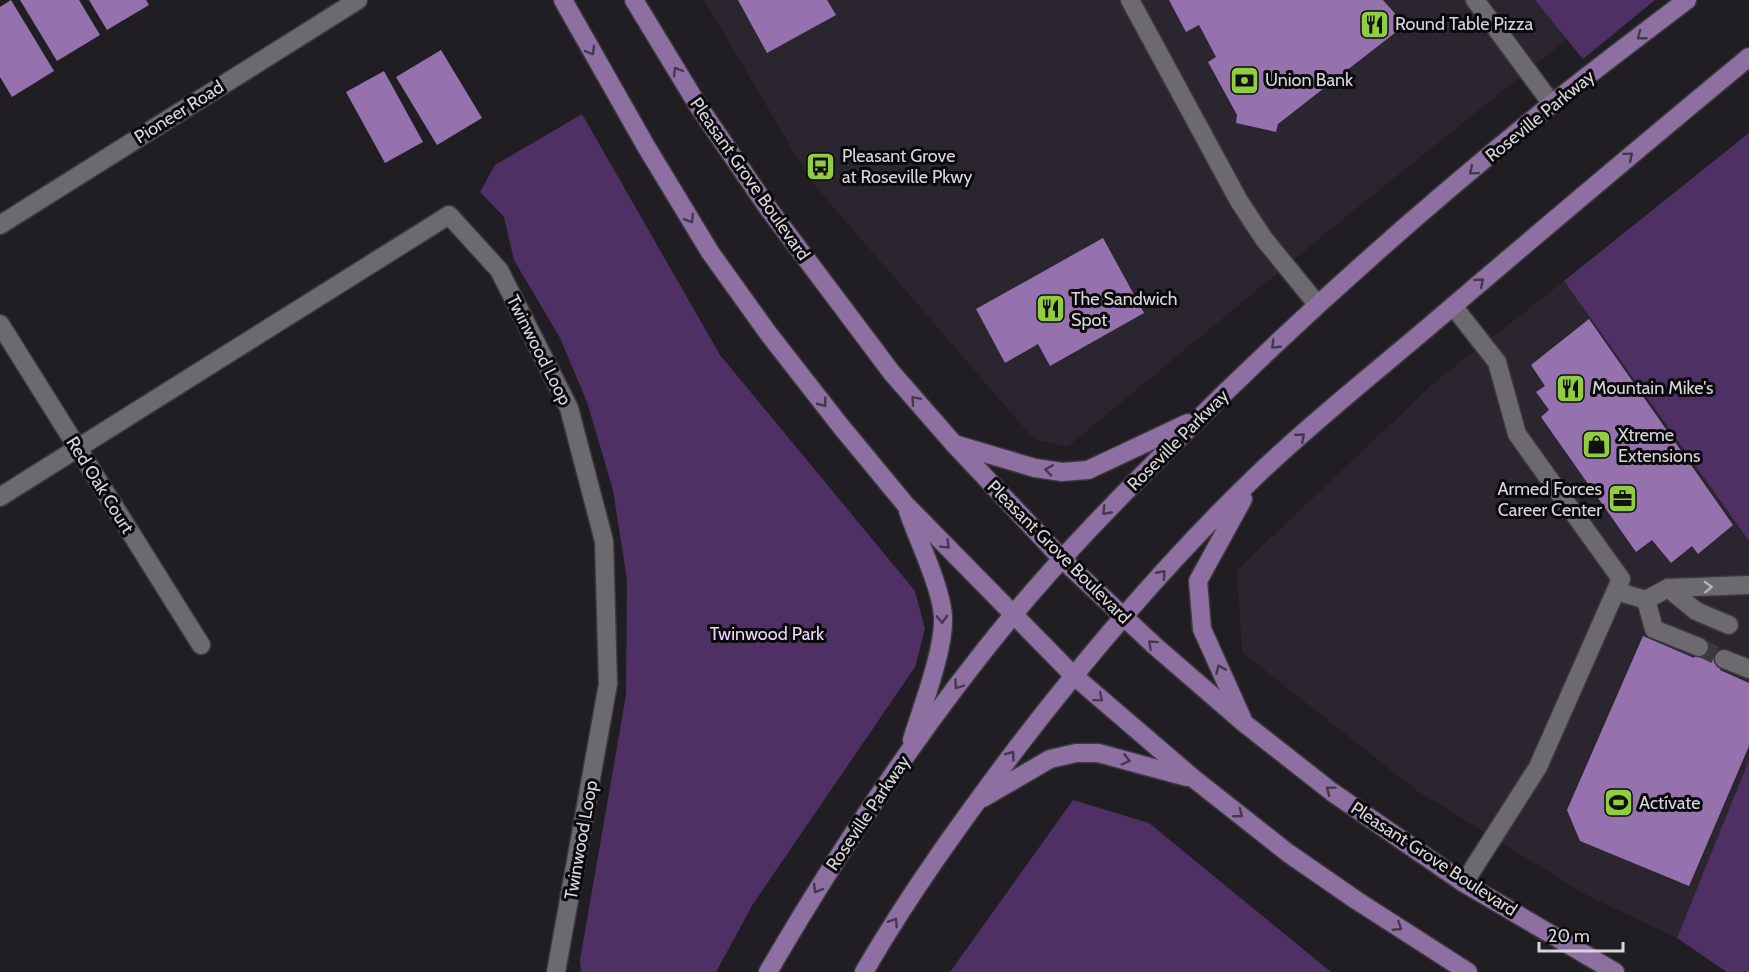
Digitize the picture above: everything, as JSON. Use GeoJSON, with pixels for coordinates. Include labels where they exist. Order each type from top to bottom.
{"type":"FeatureCollection","features":[{"type":"Feature","properties":{"kind":"main road"},"geometry":{"type":"LineString","coordinates":[[563,0],[710,252],[768,333],[905,504],[1073,675],[1193,778],[1288,853],[1468,972]]}},
{"type":"Feature","properties":{"kind":"main road","name":"Pleasant Grove Boulevard"},"geometry":{"type":"LineString","coordinates":[[634,0],[699,107],[768,208],[892,373],[954,444],[1062,559],[1123,617],[1244,723],[1332,792],[1464,883],[1615,972]]}},
{"type":"Feature","properties":{"kind":"main road","name":"Roseville Parkway"},"geometry":{"type":"LineString","coordinates":[[768,972],[850,837],[908,753],[974,663],[1062,559],[1200,417],[1317,304],[1552,104],[1687,0]]}},
{"type":"Feature","properties":{"kind":"main road"},"geometry":{"type":"LineString","coordinates":[[864,972],[926,874],[976,802],[1073,675],[1163,572],[1255,478],[1592,186],[1749,57]]}},
{"type":"Feature","properties":{"kind":"main road"},"geometry":{"type":"LineString","coordinates":[[954,444],[1035,468],[1062,472],[1088,470],[1200,417]]}},
{"type":"Feature","properties":{"kind":"main road"},"geometry":{"type":"LineString","coordinates":[[1244,723],[1202,629],[1198,581],[1255,478]]}},
{"type":"Feature","properties":{"kind":"main road"},"geometry":{"type":"LineString","coordinates":[[905,504],[938,592],[943,615],[941,641],[908,753]]}},
{"type":"Feature","properties":{"kind":"main road"},"geometry":{"type":"LineString","coordinates":[[976,802],[1050,759],[1076,753],[1098,753],[1193,778]]}},
{"type":"Feature","properties":{"kind":"street","name":"Pioneer Road"},"geometry":{"type":"LineString","coordinates":[[0,225],[358,0]]}},
{"type":"Feature","properties":{"kind":"street"},"geometry":{"type":"LineString","coordinates":[[1130,0],[1239,201],[1264,239],[1317,304]]}},
{"type":"Feature","properties":{"kind":"street"},"geometry":{"type":"LineString","coordinates":[[1475,0],[1552,104]]}},
{"type":"Feature","properties":{"kind":"street","name":"Twinwood Loop"},"geometry":{"type":"LineString","coordinates":[[78,448],[449,215],[499,270],[569,408],[604,541],[608,684],[556,972]]}},
{"type":"Feature","properties":{"kind":"street"},"geometry":{"type":"LineString","coordinates":[[1453,306],[1497,362],[1517,434],[1621,579],[1538,767],[1464,883]]}},
{"type":"Feature","properties":{"kind":"street","name":"Red Oak Court"},"geometry":{"type":"LineString","coordinates":[[0,324],[201,645]]}},
{"type":"Feature","properties":{"kind":"street"},"geometry":{"type":"LineString","coordinates":[[0,497],[78,448]]}},
{"type":"Feature","properties":{"kind":"street"},"geometry":{"type":"LineString","coordinates":[[1616,591],[1646,600],[1668,588],[1749,585]]}},
{"type":"Feature","properties":{"kind":"street"},"geometry":{"type":"LineString","coordinates":[[1668,588],[1696,611],[1729,625]]}},
{"type":"Feature","properties":{"kind":"street"},"geometry":{"type":"LineString","coordinates":[[1646,600],[1654,629],[1699,647]]}},
{"type":"Feature","properties":{"kind":"street"},"geometry":{"type":"LineString","coordinates":[[1724,659],[1749,669]]}},
{"type":"Feature","properties":{"kind":"shaded area"},"geometry":{"type":"Polygon","coordinates":[[[704,0],[1540,0],[1570,37],[1338,223],[1067,447],[1034,439],[811,181],[704,0]]]}},
{"type":"Feature","properties":{"kind":"shaded area"},"geometry":{"type":"Polygon","coordinates":[[[1564,281],[1749,541],[1749,760],[1677,938],[1588,896],[1416,790],[1242,652],[1237,570],[1434,383],[1564,281]]]}},
{"type":"Feature","properties":{"kind":"green space"},"geometry":{"type":"Polygon","coordinates":[[[1535,0],[1655,0],[1583,59],[1535,0]]]}},
{"type":"Feature","properties":{"kind":"green space","name":"Twinwood Park"},"geometry":{"type":"Polygon","coordinates":[[[582,114],[720,355],[915,591],[925,629],[915,667],[753,904],[716,972],[581,972],[580,960],[626,695],[627,580],[613,490],[587,402],[560,338],[514,260],[504,217],[480,192],[495,165],[582,114]]]}},
{"type":"Feature","properties":{"kind":"green space"},"geometry":{"type":"Polygon","coordinates":[[[1749,133],[1749,541],[1564,281],[1749,133]]]}},
{"type":"Feature","properties":{"kind":"green space"},"geometry":{"type":"Polygon","coordinates":[[[1749,760],[1749,972],[1727,972],[1677,938],[1749,760]]]}},
{"type":"Feature","properties":{"kind":"green space"},"geometry":{"type":"Polygon","coordinates":[[[1073,800],[1149,823],[1331,972],[950,972],[1073,800]]]}},
{"type":"Feature","properties":{"kind":"building"},"geometry":{"type":"Polygon","coordinates":[[[11,0],[54,71],[12,97],[0,77],[0,7],[11,0]]]}},
{"type":"Feature","properties":{"kind":"building"},"geometry":{"type":"Polygon","coordinates":[[[20,0],[79,0],[100,35],[57,61],[20,0]]]}},
{"type":"Feature","properties":{"kind":"building"},"geometry":{"type":"Polygon","coordinates":[[[89,0],[146,0],[149,5],[107,30],[89,0]]]}},
{"type":"Feature","properties":{"kind":"building"},"geometry":{"type":"Polygon","coordinates":[[[738,0],[827,0],[836,15],[767,53],[738,0]]]}},
{"type":"Feature","properties":{"kind":"building"},"geometry":{"type":"Polygon","coordinates":[[[1169,0],[1383,0],[1405,25],[1278,124],[1276,132],[1236,123],[1237,115],[1208,62],[1216,57],[1199,25],[1186,32],[1169,0]]]}},
{"type":"Feature","properties":{"kind":"building"},"geometry":{"type":"Polygon","coordinates":[[[441,50],[482,118],[437,145],[396,77],[441,50]]]}},
{"type":"Feature","properties":{"kind":"building"},"geometry":{"type":"Polygon","coordinates":[[[384,71],[423,142],[385,163],[346,92],[384,71]]]}},
{"type":"Feature","properties":{"kind":"building"},"geometry":{"type":"Polygon","coordinates":[[[1103,238],[1144,313],[1050,366],[1038,344],[1005,363],[976,309],[1103,238]]]}},
{"type":"Feature","properties":{"kind":"building"},"geometry":{"type":"Polygon","coordinates":[[[1589,319],[1733,525],[1698,554],[1692,546],[1671,563],[1652,540],[1636,552],[1541,417],[1549,410],[1536,392],[1545,386],[1531,365],[1589,319]]]}},
{"type":"Feature","properties":{"kind":"building"},"geometry":{"type":"Polygon","coordinates":[[[1643,636],[1694,658],[1701,643],[1726,655],[1720,670],[1749,683],[1749,746],[1689,886],[1580,841],[1567,810],[1643,636]]]}},
{"type":"Feature","properties":{"kind":"tunnel"},"geometry":{"type":"LineString","coordinates":[[1699,647],[1724,659]]}},
{"type":"Feature","properties":{"kind":"place","name":"Round Table Pizza"},"geometry":{"type":"Point","coordinates":[1374,24]}},
{"type":"Feature","properties":{"kind":"place","name":"Union Bank"},"geometry":{"type":"Point","coordinates":[1244,80]}},
{"type":"Feature","properties":{"kind":"place","name":"Pleasant Grove at Roseville Pkwy"},"geometry":{"type":"Point","coordinates":[821,166]}},
{"type":"Feature","properties":{"kind":"place","name":"The Sandwich Spot"},"geometry":{"type":"Point","coordinates":[1050,309]}},
{"type":"Feature","properties":{"kind":"place","name":"Mountain Mike's"},"geometry":{"type":"Point","coordinates":[1571,388]}},
{"type":"Feature","properties":{"kind":"place","name":"Xtreme Extensions"},"geometry":{"type":"Point","coordinates":[1597,445]}},
{"type":"Feature","properties":{"kind":"place","name":"Armed Forces Career Center"},"geometry":{"type":"Point","coordinates":[1623,499]}},
{"type":"Feature","properties":{"kind":"place","name":"Actívate"},"geometry":{"type":"Point","coordinates":[1618,803]}}]}
